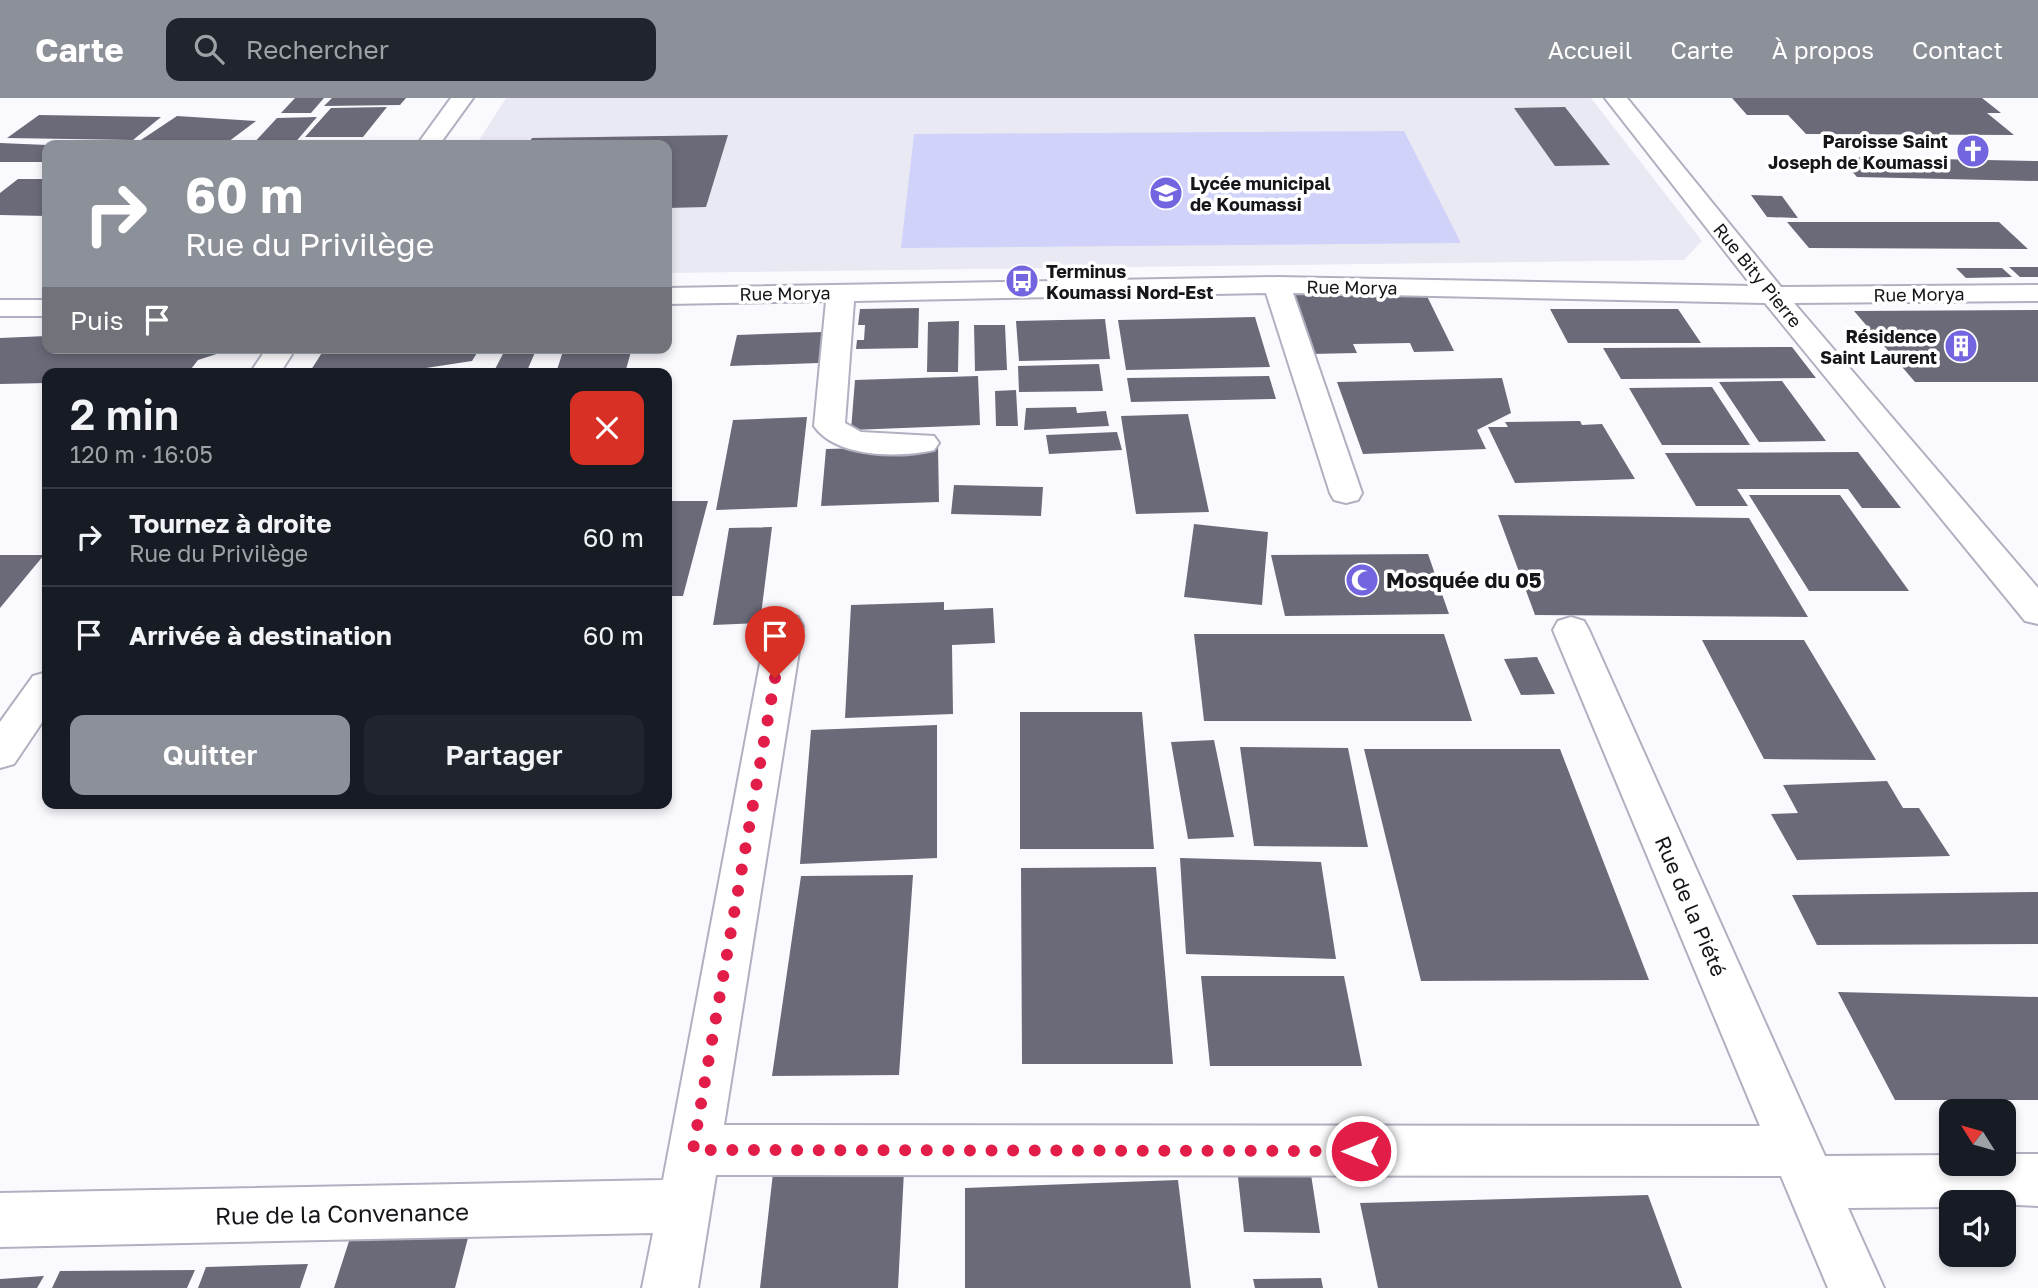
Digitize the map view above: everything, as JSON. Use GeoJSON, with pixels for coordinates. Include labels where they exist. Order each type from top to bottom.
{"type":"FeatureCollection","features":[{"type":"Feature","properties":{"kind":"street"},"geometry":{"type":"LineString","coordinates":[[432,140],[462,98]]}},
{"type":"Feature","properties":{"kind":"street","name":"Rue Bity Pierre"},"geometry":{"type":"LineString","coordinates":[[1616,98],[1773,295],[2038,611]]}},
{"type":"Feature","properties":{"kind":"street"},"geometry":{"type":"LineString","coordinates":[[1277,285],[1346,492]]}},
{"type":"Feature","properties":{"kind":"street","name":"Rue Morya"},"geometry":{"type":"LineString","coordinates":[[672,296],[1277,285],[1773,295],[2038,293]]}},
{"type":"Feature","properties":{"kind":"street"},"geometry":{"type":"LineString","coordinates":[[841,292],[829,426],[839,436],[867,442],[923,443]]}},
{"type":"Feature","properties":{"kind":"street"},"geometry":{"type":"LineString","coordinates":[[0,308],[42,308]]}},
{"type":"Feature","properties":{"kind":"street"},"geometry":{"type":"LineString","coordinates":[[670,1288],[785,626]]}},
{"type":"Feature","properties":{"kind":"street","name":"Rue de la Piété"},"geometry":{"type":"LineString","coordinates":[[1571,630],[1856,1288]]}},
{"type":"Feature","properties":{"kind":"street"},"geometry":{"type":"LineString","coordinates":[[0,753],[42,692]]}},
{"type":"Feature","properties":{"kind":"street"},"geometry":{"type":"LineString","coordinates":[[693,1150],[1803,1167],[2038,1180]]}},
{"type":"Feature","properties":{"kind":"street","name":"Rue de la Convenance"},"geometry":{"type":"LineString","coordinates":[[0,1220],[684,1206]]}},
{"type":"Feature","properties":{"kind":"shaded area","name":"Lycée municipal de Koumassi"},"geometry":{"type":"Polygon","coordinates":[[[506,98],[1591,98],[1702,241],[1684,260],[672,273],[672,140],[479,140],[506,98]]]}},
{"type":"Feature","properties":{"kind":"shaded area"},"geometry":{"type":"Polygon","coordinates":[[[1404,131],[1461,243],[901,248],[914,134],[1404,131]]]}},
{"type":"Feature","properties":{"kind":"building"},"geometry":{"type":"Polygon","coordinates":[[[295,98],[324,98],[311,113],[281,113],[295,98]]]}},
{"type":"Feature","properties":{"kind":"building"},"geometry":{"type":"Polygon","coordinates":[[[332,98],[406,98],[400,105],[324,106],[332,98]]]}},
{"type":"Feature","properties":{"kind":"building"},"geometry":{"type":"Polygon","coordinates":[[[1732,98],[1982,98],[2001,113],[1987,113],[2014,135],[1806,134],[1788,115],[1747,115],[1732,98]]]}},
{"type":"Feature","properties":{"kind":"building"},"geometry":{"type":"Polygon","coordinates":[[[387,107],[363,137],[305,137],[331,108],[387,107]]]}},
{"type":"Feature","properties":{"kind":"building"},"geometry":{"type":"Polygon","coordinates":[[[1565,107],[1610,165],[1555,166],[1514,108],[1565,107]]]}},
{"type":"Feature","properties":{"kind":"building"},"geometry":{"type":"Polygon","coordinates":[[[39,115],[161,117],[133,140],[7,138],[39,115]]]}},
{"type":"Feature","properties":{"kind":"building"},"geometry":{"type":"Polygon","coordinates":[[[177,116],[256,121],[231,140],[141,140],[177,116]]]}},
{"type":"Feature","properties":{"kind":"building"},"geometry":{"type":"Polygon","coordinates":[[[317,117],[297,140],[257,140],[277,118],[317,117]]]}},
{"type":"Feature","properties":{"kind":"building"},"geometry":{"type":"Polygon","coordinates":[[[728,135],[706,207],[672,208],[672,140],[531,140],[728,135]]]}},
{"type":"Feature","properties":{"kind":"building"},"geometry":{"type":"Polygon","coordinates":[[[0,143],[42,145],[42,162],[0,162],[0,143]]]}},
{"type":"Feature","properties":{"kind":"building"},"geometry":{"type":"Polygon","coordinates":[[[1839,157],[2038,161],[2038,181],[1857,177],[1839,157]]]}},
{"type":"Feature","properties":{"kind":"building"},"geometry":{"type":"Polygon","coordinates":[[[18,179],[42,179],[42,216],[0,215],[0,193],[18,179]]]}},
{"type":"Feature","properties":{"kind":"building"},"geometry":{"type":"Polygon","coordinates":[[[1751,195],[1782,196],[1798,218],[1767,217],[1751,195]]]}},
{"type":"Feature","properties":{"kind":"building"},"geometry":{"type":"Polygon","coordinates":[[[1787,222],[1999,222],[2028,249],[1809,248],[1787,222]]]}},
{"type":"Feature","properties":{"kind":"building"},"geometry":{"type":"Polygon","coordinates":[[[2009,267],[2038,267],[2038,277],[2020,277],[2009,267]]]}},
{"type":"Feature","properties":{"kind":"building"},"geometry":{"type":"Polygon","coordinates":[[[1956,268],[2002,268],[2012,277],[1966,278],[1956,268]]]}},
{"type":"Feature","properties":{"kind":"building"},"geometry":{"type":"Polygon","coordinates":[[[1424,290],[1454,351],[1414,352],[1410,343],[1353,344],[1357,353],[1310,354],[1289,293],[1424,290]]]}},
{"type":"Feature","properties":{"kind":"building"},"geometry":{"type":"Polygon","coordinates":[[[919,308],[918,348],[856,349],[857,340],[864,340],[865,325],[858,325],[860,309],[919,308]]]}},
{"type":"Feature","properties":{"kind":"building"},"geometry":{"type":"Polygon","coordinates":[[[1550,309],[1678,309],[1701,343],[1568,343],[1550,309]]]}},
{"type":"Feature","properties":{"kind":"building","name":"Résidence Saint Laurent"},"geometry":{"type":"Polygon","coordinates":[[[2038,310],[2038,382],[1915,382],[1854,311],[2038,310]]]}},
{"type":"Feature","properties":{"kind":"building"},"geometry":{"type":"Polygon","coordinates":[[[1255,317],[1270,367],[1126,370],[1118,320],[1255,317]]]}},
{"type":"Feature","properties":{"kind":"building"},"geometry":{"type":"Polygon","coordinates":[[[1105,319],[1110,359],[1019,361],[1016,321],[1105,319]]]}},
{"type":"Feature","properties":{"kind":"building"},"geometry":{"type":"Polygon","coordinates":[[[959,321],[958,372],[927,372],[928,322],[959,321]]]}},
{"type":"Feature","properties":{"kind":"building"},"geometry":{"type":"Polygon","coordinates":[[[974,325],[1005,325],[1007,370],[975,371],[974,325]]]}},
{"type":"Feature","properties":{"kind":"building"},"geometry":{"type":"Polygon","coordinates":[[[822,332],[819,363],[730,366],[737,335],[822,332]]]}},
{"type":"Feature","properties":{"kind":"building"},"geometry":{"type":"Polygon","coordinates":[[[42,336],[42,354],[217,354],[198,360],[192,368],[42,368],[42,383],[0,384],[0,338],[42,336]]]}},
{"type":"Feature","properties":{"kind":"building"},"geometry":{"type":"Polygon","coordinates":[[[1792,347],[1816,378],[1621,379],[1603,348],[1792,347]]]}},
{"type":"Feature","properties":{"kind":"building"},"geometry":{"type":"Polygon","coordinates":[[[321,354],[476,354],[472,361],[426,368],[312,368],[321,354]]]}},
{"type":"Feature","properties":{"kind":"building"},"geometry":{"type":"Polygon","coordinates":[[[503,354],[534,354],[528,368],[496,368],[503,354]]]}},
{"type":"Feature","properties":{"kind":"building"},"geometry":{"type":"Polygon","coordinates":[[[562,354],[630,354],[626,368],[558,368],[562,354]]]}},
{"type":"Feature","properties":{"kind":"building"},"geometry":{"type":"Polygon","coordinates":[[[1099,364],[1103,391],[1019,392],[1018,366],[1099,364]]]}},
{"type":"Feature","properties":{"kind":"building"},"geometry":{"type":"Polygon","coordinates":[[[978,376],[980,425],[851,430],[855,380],[978,376]]]}},
{"type":"Feature","properties":{"kind":"building"},"geometry":{"type":"Polygon","coordinates":[[[1269,376],[1276,399],[1131,402],[1127,378],[1269,376]]]}},
{"type":"Feature","properties":{"kind":"building"},"geometry":{"type":"Polygon","coordinates":[[[1502,378],[1511,413],[1477,430],[1486,449],[1363,454],[1337,382],[1502,378]]]}},
{"type":"Feature","properties":{"kind":"building"},"geometry":{"type":"Polygon","coordinates":[[[1782,381],[1826,441],[1759,442],[1719,382],[1782,381]]]}},
{"type":"Feature","properties":{"kind":"building"},"geometry":{"type":"Polygon","coordinates":[[[1712,387],[1750,445],[1662,445],[1629,388],[1712,387]]]}},
{"type":"Feature","properties":{"kind":"building"},"geometry":{"type":"Polygon","coordinates":[[[1016,390],[1018,426],[996,426],[995,391],[1016,390]]]}},
{"type":"Feature","properties":{"kind":"building"},"geometry":{"type":"Polygon","coordinates":[[[1076,407],[1077,413],[1106,411],[1109,426],[1024,430],[1026,408],[1076,407]]]}},
{"type":"Feature","properties":{"kind":"building"},"geometry":{"type":"Polygon","coordinates":[[[1188,414],[1209,512],[1136,514],[1121,416],[1188,414]]]}},
{"type":"Feature","properties":{"kind":"building"},"geometry":{"type":"Polygon","coordinates":[[[807,417],[797,507],[716,510],[733,420],[807,417]]]}},
{"type":"Feature","properties":{"kind":"building"},"geometry":{"type":"Polygon","coordinates":[[[1580,421],[1582,425],[1602,424],[1635,479],[1515,483],[1488,427],[1508,427],[1505,422],[1580,421]]]}},
{"type":"Feature","properties":{"kind":"building"},"geometry":{"type":"Polygon","coordinates":[[[1117,432],[1122,450],[1049,454],[1046,435],[1117,432]]]}},
{"type":"Feature","properties":{"kind":"building"},"geometry":{"type":"Polygon","coordinates":[[[938,446],[939,502],[821,506],[826,449],[938,446]]]}},
{"type":"Feature","properties":{"kind":"building"},"geometry":{"type":"Polygon","coordinates":[[[1858,452],[1901,508],[1862,508],[1848,489],[1737,489],[1748,506],[1696,506],[1665,453],[1858,452]]]}},
{"type":"Feature","properties":{"kind":"building"},"geometry":{"type":"Polygon","coordinates":[[[954,485],[1043,487],[1041,516],[951,514],[954,485]]]}},
{"type":"Feature","properties":{"kind":"building"},"geometry":{"type":"Polygon","coordinates":[[[1749,495],[1840,495],[1909,591],[1809,591],[1749,495]]]}},
{"type":"Feature","properties":{"kind":"building"},"geometry":{"type":"Polygon","coordinates":[[[672,501],[708,501],[683,596],[672,596],[672,501]]]}},
{"type":"Feature","properties":{"kind":"building"},"geometry":{"type":"Polygon","coordinates":[[[1498,515],[1749,518],[1808,617],[1535,615],[1498,515]]]}},
{"type":"Feature","properties":{"kind":"building"},"geometry":{"type":"Polygon","coordinates":[[[1194,524],[1268,532],[1262,605],[1184,597],[1194,524]]]}},
{"type":"Feature","properties":{"kind":"building"},"geometry":{"type":"Polygon","coordinates":[[[772,527],[760,623],[713,625],[729,528],[772,527]]]}},
{"type":"Feature","properties":{"kind":"building"},"geometry":{"type":"Polygon","coordinates":[[[1428,554],[1449,614],[1285,616],[1271,555],[1428,554]]]}},
{"type":"Feature","properties":{"kind":"building"},"geometry":{"type":"Polygon","coordinates":[[[0,555],[42,555],[42,557],[0,608],[0,555]]]}},
{"type":"Feature","properties":{"kind":"building"},"geometry":{"type":"Polygon","coordinates":[[[944,602],[944,610],[993,608],[995,643],[952,645],[953,714],[845,718],[851,605],[944,602]]]}},
{"type":"Feature","properties":{"kind":"building"},"geometry":{"type":"Polygon","coordinates":[[[1194,634],[1444,634],[1472,721],[1204,721],[1194,634]]]}},
{"type":"Feature","properties":{"kind":"building"},"geometry":{"type":"Polygon","coordinates":[[[1702,640],[1804,640],[1876,760],[1764,759],[1702,640]]]}},
{"type":"Feature","properties":{"kind":"building"},"geometry":{"type":"Polygon","coordinates":[[[1537,657],[1555,694],[1521,695],[1504,659],[1537,657]]]}},
{"type":"Feature","properties":{"kind":"building"},"geometry":{"type":"Polygon","coordinates":[[[1020,712],[1142,712],[1154,849],[1020,849],[1020,712]]]}},
{"type":"Feature","properties":{"kind":"building"},"geometry":{"type":"Polygon","coordinates":[[[937,725],[937,858],[800,864],[811,730],[937,725]]]}},
{"type":"Feature","properties":{"kind":"building"},"geometry":{"type":"Polygon","coordinates":[[[1214,740],[1234,837],[1188,839],[1171,742],[1214,740]]]}},
{"type":"Feature","properties":{"kind":"building"},"geometry":{"type":"Polygon","coordinates":[[[1240,747],[1348,748],[1368,847],[1254,846],[1240,747]]]}},
{"type":"Feature","properties":{"kind":"building"},"geometry":{"type":"Polygon","coordinates":[[[1364,749],[1560,749],[1649,980],[1421,981],[1364,749]]]}},
{"type":"Feature","properties":{"kind":"building"},"geometry":{"type":"Polygon","coordinates":[[[1887,781],[1903,808],[1919,808],[1950,856],[1797,860],[1771,814],[1798,813],[1783,785],[1887,781]]]}},
{"type":"Feature","properties":{"kind":"building"},"geometry":{"type":"Polygon","coordinates":[[[1180,858],[1321,862],[1336,959],[1186,954],[1180,858]]]}},
{"type":"Feature","properties":{"kind":"building"},"geometry":{"type":"Polygon","coordinates":[[[1156,867],[1173,1064],[1022,1064],[1021,868],[1156,867]]]}},
{"type":"Feature","properties":{"kind":"building"},"geometry":{"type":"Polygon","coordinates":[[[913,875],[899,1075],[772,1076],[801,876],[913,875]]]}},
{"type":"Feature","properties":{"kind":"building"},"geometry":{"type":"Polygon","coordinates":[[[2038,892],[2038,944],[1817,945],[1792,895],[2038,892]]]}},
{"type":"Feature","properties":{"kind":"building"},"geometry":{"type":"Polygon","coordinates":[[[1201,976],[1344,976],[1362,1066],[1210,1066],[1201,976]]]}},
{"type":"Feature","properties":{"kind":"building"},"geometry":{"type":"Polygon","coordinates":[[[1838,992],[2038,997],[2038,1100],[1895,1100],[1838,992]]]}},
{"type":"Feature","properties":{"kind":"building"},"geometry":{"type":"Polygon","coordinates":[[[1237,1168],[1310,1168],[1320,1233],[1244,1232],[1237,1168]]]}},
{"type":"Feature","properties":{"kind":"building"},"geometry":{"type":"Polygon","coordinates":[[[904,1171],[898,1288],[760,1288],[773,1173],[904,1171]]]}},
{"type":"Feature","properties":{"kind":"building"},"geometry":{"type":"Polygon","coordinates":[[[1178,1180],[1191,1288],[965,1288],[965,1188],[1178,1180]]]}},
{"type":"Feature","properties":{"kind":"building"},"geometry":{"type":"Polygon","coordinates":[[[1648,1195],[1682,1288],[1378,1288],[1360,1203],[1648,1195]]]}},
{"type":"Feature","properties":{"kind":"building"},"geometry":{"type":"Polygon","coordinates":[[[469,1234],[455,1288],[334,1288],[350,1238],[469,1234]]]}},
{"type":"Feature","properties":{"kind":"building"},"geometry":{"type":"Polygon","coordinates":[[[308,1264],[300,1288],[198,1288],[206,1267],[308,1264]]]}},
{"type":"Feature","properties":{"kind":"building"},"geometry":{"type":"Polygon","coordinates":[[[195,1270],[187,1288],[52,1288],[60,1271],[195,1270]]]}},
{"type":"Feature","properties":{"kind":"building"},"geometry":{"type":"Polygon","coordinates":[[[44,1276],[37,1288],[0,1288],[0,1279],[44,1276]]]}},
{"type":"Feature","properties":{"kind":"building"},"geometry":{"type":"Polygon","coordinates":[[[1321,1278],[1323,1288],[1255,1288],[1253,1279],[1321,1278]]]}},
{"type":"Feature","properties":{"kind":"place","name":"Paroisse Saint Joseph de Koumassi"},"geometry":{"type":"Point","coordinates":[1973,151]}},
{"type":"Feature","properties":{"kind":"place","name":"Lycée municipal de Koumassi"},"geometry":{"type":"Point","coordinates":[1166,193]}},
{"type":"Feature","properties":{"kind":"place","name":"Terminus Koumassi Nord-Est"},"geometry":{"type":"Point","coordinates":[1022,281]}},
{"type":"Feature","properties":{"kind":"place","name":"Résidence Saint Laurent"},"geometry":{"type":"Point","coordinates":[1961,346]}},
{"type":"Feature","properties":{"kind":"place","name":"Mosquée du 05"},"geometry":{"type":"Point","coordinates":[1362,580]}},
{"type":"Feature","properties":{"kind":"route"},"geometry":{"type":"LineString","coordinates":[[775,678],[693,1150],[1361,1151]]}}]}
